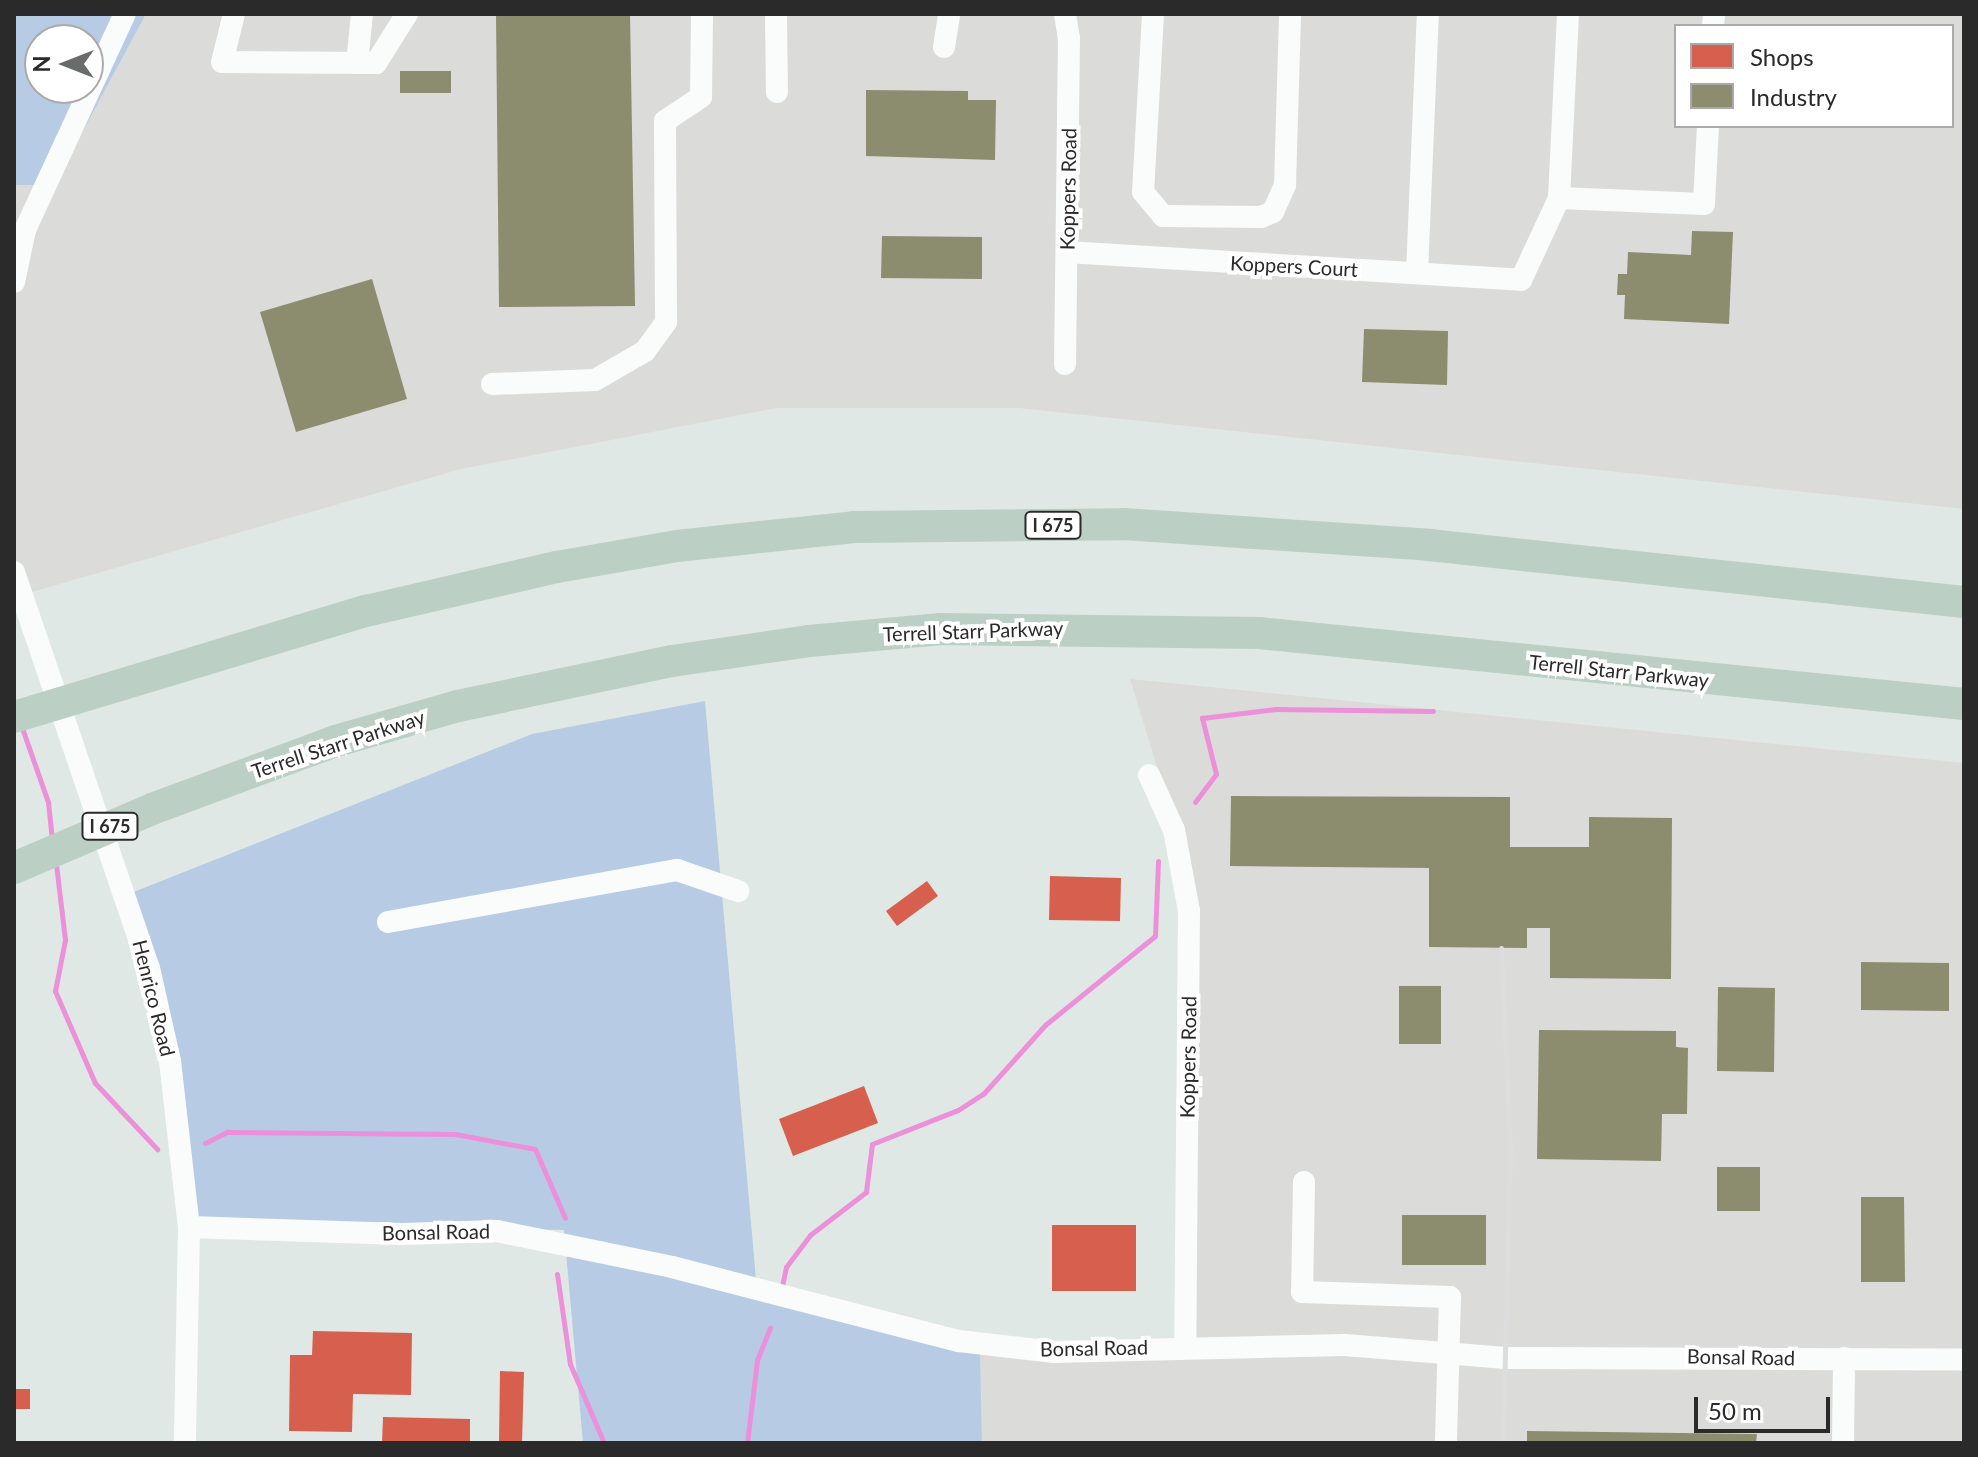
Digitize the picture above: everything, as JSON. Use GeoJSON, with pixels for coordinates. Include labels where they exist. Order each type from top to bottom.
{"type":"FeatureCollection","features":[{"type":"Feature","properties":{"kind":"highway","name":"I 675"},"geometry":{"type":"LineString","coordinates":[[14,717],[366,611],[557,567],[677,546],[854,527],[1124,524],[1338,539],[1964,602]]}},
{"type":"Feature","properties":{"kind":"highway","name":"Terrell Starr Parkway"},"geometry":{"type":"LineString","coordinates":[[14,868],[208,788],[336,741],[568,680],[809,641],[941,629],[1119,627],[1259,633],[1964,704]]}},
{"type":"Feature","properties":{"kind":"street"},"geometry":{"type":"LineString","coordinates":[[14,282],[25,230],[125,14]]}},
{"type":"Feature","properties":{"kind":"street"},"geometry":{"type":"LineString","coordinates":[[234,14],[222,62],[376,63],[407,14]]}},
{"type":"Feature","properties":{"kind":"street"},"geometry":{"type":"LineString","coordinates":[[357,63],[362,14]]}},
{"type":"Feature","properties":{"kind":"street"},"geometry":{"type":"LineString","coordinates":[[492,384],[595,380],[645,351],[666,322],[665,121],[701,97],[702,14]]}},
{"type":"Feature","properties":{"kind":"street"},"geometry":{"type":"LineString","coordinates":[[776,14],[777,92]]}},
{"type":"Feature","properties":{"kind":"street"},"geometry":{"type":"LineString","coordinates":[[944,47],[949,14]]}},
{"type":"Feature","properties":{"kind":"street","name":"Koppers Road"},"geometry":{"type":"LineString","coordinates":[[1065,14],[1069,38],[1065,364]]}},
{"type":"Feature","properties":{"kind":"street"},"geometry":{"type":"LineString","coordinates":[[1153,14],[1143,192],[1151,208],[1163,216],[1261,217],[1273,212],[1285,185],[1290,14]]}},
{"type":"Feature","properties":{"kind":"street"},"geometry":{"type":"LineString","coordinates":[[1417,273],[1428,14]]}},
{"type":"Feature","properties":{"kind":"street"},"geometry":{"type":"LineString","coordinates":[[1568,14],[1559,198],[1704,204],[1708,128]]}},
{"type":"Feature","properties":{"kind":"street","name":"Koppers Court"},"geometry":{"type":"LineString","coordinates":[[1067,252],[1521,280],[1559,198]]}},
{"type":"Feature","properties":{"kind":"street","name":"Henrico Road"},"geometry":{"type":"LineString","coordinates":[[14,572],[149,968],[183,1143],[189,1227],[185,1443]]}},
{"type":"Feature","properties":{"kind":"street","name":"Koppers Road"},"geometry":{"type":"LineString","coordinates":[[1149,775],[1174,830],[1189,911],[1185,1347]]}},
{"type":"Feature","properties":{"kind":"street"},"geometry":{"type":"LineString","coordinates":[[388,922],[677,870],[738,891]]}},
{"type":"Feature","properties":{"kind":"street"},"geometry":{"type":"LineString","coordinates":[[1304,1182],[1302,1292],[1450,1297],[1451,1353],[1446,1443]]}},
{"type":"Feature","properties":{"kind":"street","name":"Bonsal Road"},"geometry":{"type":"LineString","coordinates":[[189,1227],[402,1234],[497,1231],[672,1267],[959,1341],[1054,1352],[1345,1345],[1451,1353],[1964,1360]]}},
{"type":"Feature","properties":{"kind":"street"},"geometry":{"type":"LineString","coordinates":[[1843,1443],[1844,1358]]}},
{"type":"Feature","properties":{"kind":"shaded area"},"geometry":{"type":"Polygon","coordinates":[[[14,14],[146,14],[104,92],[104,24],[24,24],[24,104],[98,104],[54,185],[14,185],[14,14]]]}},
{"type":"Feature","properties":{"kind":"shaded area"},"geometry":{"type":"Polygon","coordinates":[[[146,14],[1964,14],[1964,509],[1019,408],[776,408],[461,469],[14,597],[14,185],[54,185],[98,104],[104,104],[104,92],[146,14]]]}},
{"type":"Feature","properties":{"kind":"shaded area"},"geometry":{"type":"Polygon","coordinates":[[[1130,679],[1964,763],[1964,1443],[982,1443],[980,1352],[1197,1351],[1192,880],[1130,679]]]}},
{"type":"Feature","properties":{"kind":"shaded area"},"geometry":{"type":"Polygon","coordinates":[[[705,701],[757,1291],[980,1351],[982,1443],[583,1443],[564,1230],[188,1221],[178,1079],[121,897],[532,734],[705,701]]]}},
{"type":"Feature","properties":{"kind":"building: Shops"},"geometry":{"type":"Polygon","coordinates":[[[1050,876],[1121,878],[1120,921],[1049,920],[1050,876]]]}},
{"type":"Feature","properties":{"kind":"building: Shops"},"geometry":{"type":"Polygon","coordinates":[[[927,881],[938,896],[897,926],[886,911],[927,881]]]}},
{"type":"Feature","properties":{"kind":"building: Shops"},"geometry":{"type":"Polygon","coordinates":[[[864,1086],[878,1123],[793,1156],[779,1119],[864,1086]]]}},
{"type":"Feature","properties":{"kind":"building: Shops"},"geometry":{"type":"Polygon","coordinates":[[[1052,1225],[1136,1225],[1136,1291],[1052,1291],[1052,1225]]]}},
{"type":"Feature","properties":{"kind":"building: Shops"},"geometry":{"type":"Polygon","coordinates":[[[313,1331],[412,1333],[411,1395],[353,1394],[352,1432],[289,1431],[290,1355],[312,1355],[313,1331]]]}},
{"type":"Feature","properties":{"kind":"building: Shops"},"geometry":{"type":"Polygon","coordinates":[[[500,1371],[524,1372],[522,1443],[499,1443],[500,1371]]]}},
{"type":"Feature","properties":{"kind":"building: Shops"},"geometry":{"type":"Polygon","coordinates":[[[14,1389],[30,1389],[30,1409],[14,1409],[14,1389]]]}},
{"type":"Feature","properties":{"kind":"building: Shops"},"geometry":{"type":"Polygon","coordinates":[[[383,1417],[470,1419],[470,1443],[382,1443],[383,1417]]]}},
{"type":"Feature","properties":{"kind":"building: Industry"},"geometry":{"type":"Polygon","coordinates":[[[496,14],[630,14],[635,306],[499,307],[496,14]]]}},
{"type":"Feature","properties":{"kind":"building: Industry"},"geometry":{"type":"Polygon","coordinates":[[[400,71],[451,71],[451,93],[400,93],[400,71]]]}},
{"type":"Feature","properties":{"kind":"building: Industry"},"geometry":{"type":"Polygon","coordinates":[[[866,90],[968,91],[968,100],[996,100],[995,160],[866,156],[866,90]]]}},
{"type":"Feature","properties":{"kind":"building: Industry"},"geometry":{"type":"Polygon","coordinates":[[[1692,231],[1733,232],[1729,324],[1624,319],[1625,295],[1617,295],[1618,274],[1627,274],[1628,252],[1691,255],[1692,231]]]}},
{"type":"Feature","properties":{"kind":"building: Industry"},"geometry":{"type":"Polygon","coordinates":[[[882,236],[982,237],[982,279],[881,278],[882,236]]]}},
{"type":"Feature","properties":{"kind":"building: Industry"},"geometry":{"type":"Polygon","coordinates":[[[372,279],[407,399],[296,432],[260,312],[372,279]]]}},
{"type":"Feature","properties":{"kind":"building: Industry"},"geometry":{"type":"Polygon","coordinates":[[[1364,329],[1448,331],[1447,385],[1362,382],[1364,329]]]}},
{"type":"Feature","properties":{"kind":"building: Industry"},"geometry":{"type":"Polygon","coordinates":[[[1231,796],[1510,797],[1510,847],[1589,847],[1589,817],[1672,818],[1671,979],[1550,978],[1550,928],[1527,928],[1527,948],[1429,947],[1429,868],[1230,866],[1231,796]]]}},
{"type":"Feature","properties":{"kind":"building: Industry"},"geometry":{"type":"Polygon","coordinates":[[[1861,962],[1949,963],[1949,1011],[1861,1010],[1861,962]]]}},
{"type":"Feature","properties":{"kind":"building: Industry"},"geometry":{"type":"Polygon","coordinates":[[[1399,986],[1441,986],[1441,1044],[1399,1044],[1399,986]]]}},
{"type":"Feature","properties":{"kind":"building: Industry"},"geometry":{"type":"Polygon","coordinates":[[[1718,987],[1775,988],[1774,1072],[1717,1071],[1718,987]]]}},
{"type":"Feature","properties":{"kind":"building: Industry"},"geometry":{"type":"Polygon","coordinates":[[[1539,1030],[1676,1031],[1676,1047],[1688,1048],[1687,1114],[1662,1114],[1661,1161],[1537,1159],[1539,1030]]]}},
{"type":"Feature","properties":{"kind":"building: Industry"},"geometry":{"type":"Polygon","coordinates":[[[1717,1167],[1760,1167],[1760,1211],[1717,1211],[1717,1167]]]}},
{"type":"Feature","properties":{"kind":"building: Industry"},"geometry":{"type":"Polygon","coordinates":[[[1861,1197],[1904,1197],[1905,1282],[1861,1282],[1861,1197]]]}},
{"type":"Feature","properties":{"kind":"building: Industry"},"geometry":{"type":"Polygon","coordinates":[[[1402,1215],[1486,1215],[1486,1265],[1402,1265],[1402,1215]]]}},
{"type":"Feature","properties":{"kind":"building: Industry"},"geometry":{"type":"Polygon","coordinates":[[[1527,1431],[1757,1434],[1756,1443],[1527,1443],[1527,1431]]]}},
{"type":"Feature","properties":{"kind":"waterway"},"geometry":{"type":"LineString","coordinates":[[1195,802],[1216,774],[1202,718],[1276,709],[1433,711]]}},
{"type":"Feature","properties":{"kind":"waterway"},"geometry":{"type":"LineString","coordinates":[[21,725],[48,802],[52,839]]}},
{"type":"Feature","properties":{"kind":"waterway"},"geometry":{"type":"LineString","coordinates":[[782,1286],[786,1267],[810,1235],[866,1192],[872,1144],[958,1110],[984,1093],[1045,1025],[1155,936],[1158,861]]}},
{"type":"Feature","properties":{"kind":"waterway"},"geometry":{"type":"LineString","coordinates":[[56,864],[65,940],[55,991],[95,1083],[157,1149]]}},
{"type":"Feature","properties":{"kind":"waterway"},"geometry":{"type":"LineString","coordinates":[[205,1143],[227,1132],[455,1134],[535,1149],[565,1218]]}},
{"type":"Feature","properties":{"kind":"waterway"},"geometry":{"type":"LineString","coordinates":[[557,1274],[570,1364],[604,1443]]}},
{"type":"Feature","properties":{"kind":"waterway"},"geometry":{"type":"LineString","coordinates":[[747,1443],[757,1360],[770,1328]]}},
{"type":"Feature","properties":{"kind":"railway"},"geometry":{"type":"LineString","coordinates":[[1501,948],[1510,1148],[1503,1443]]}}]}
